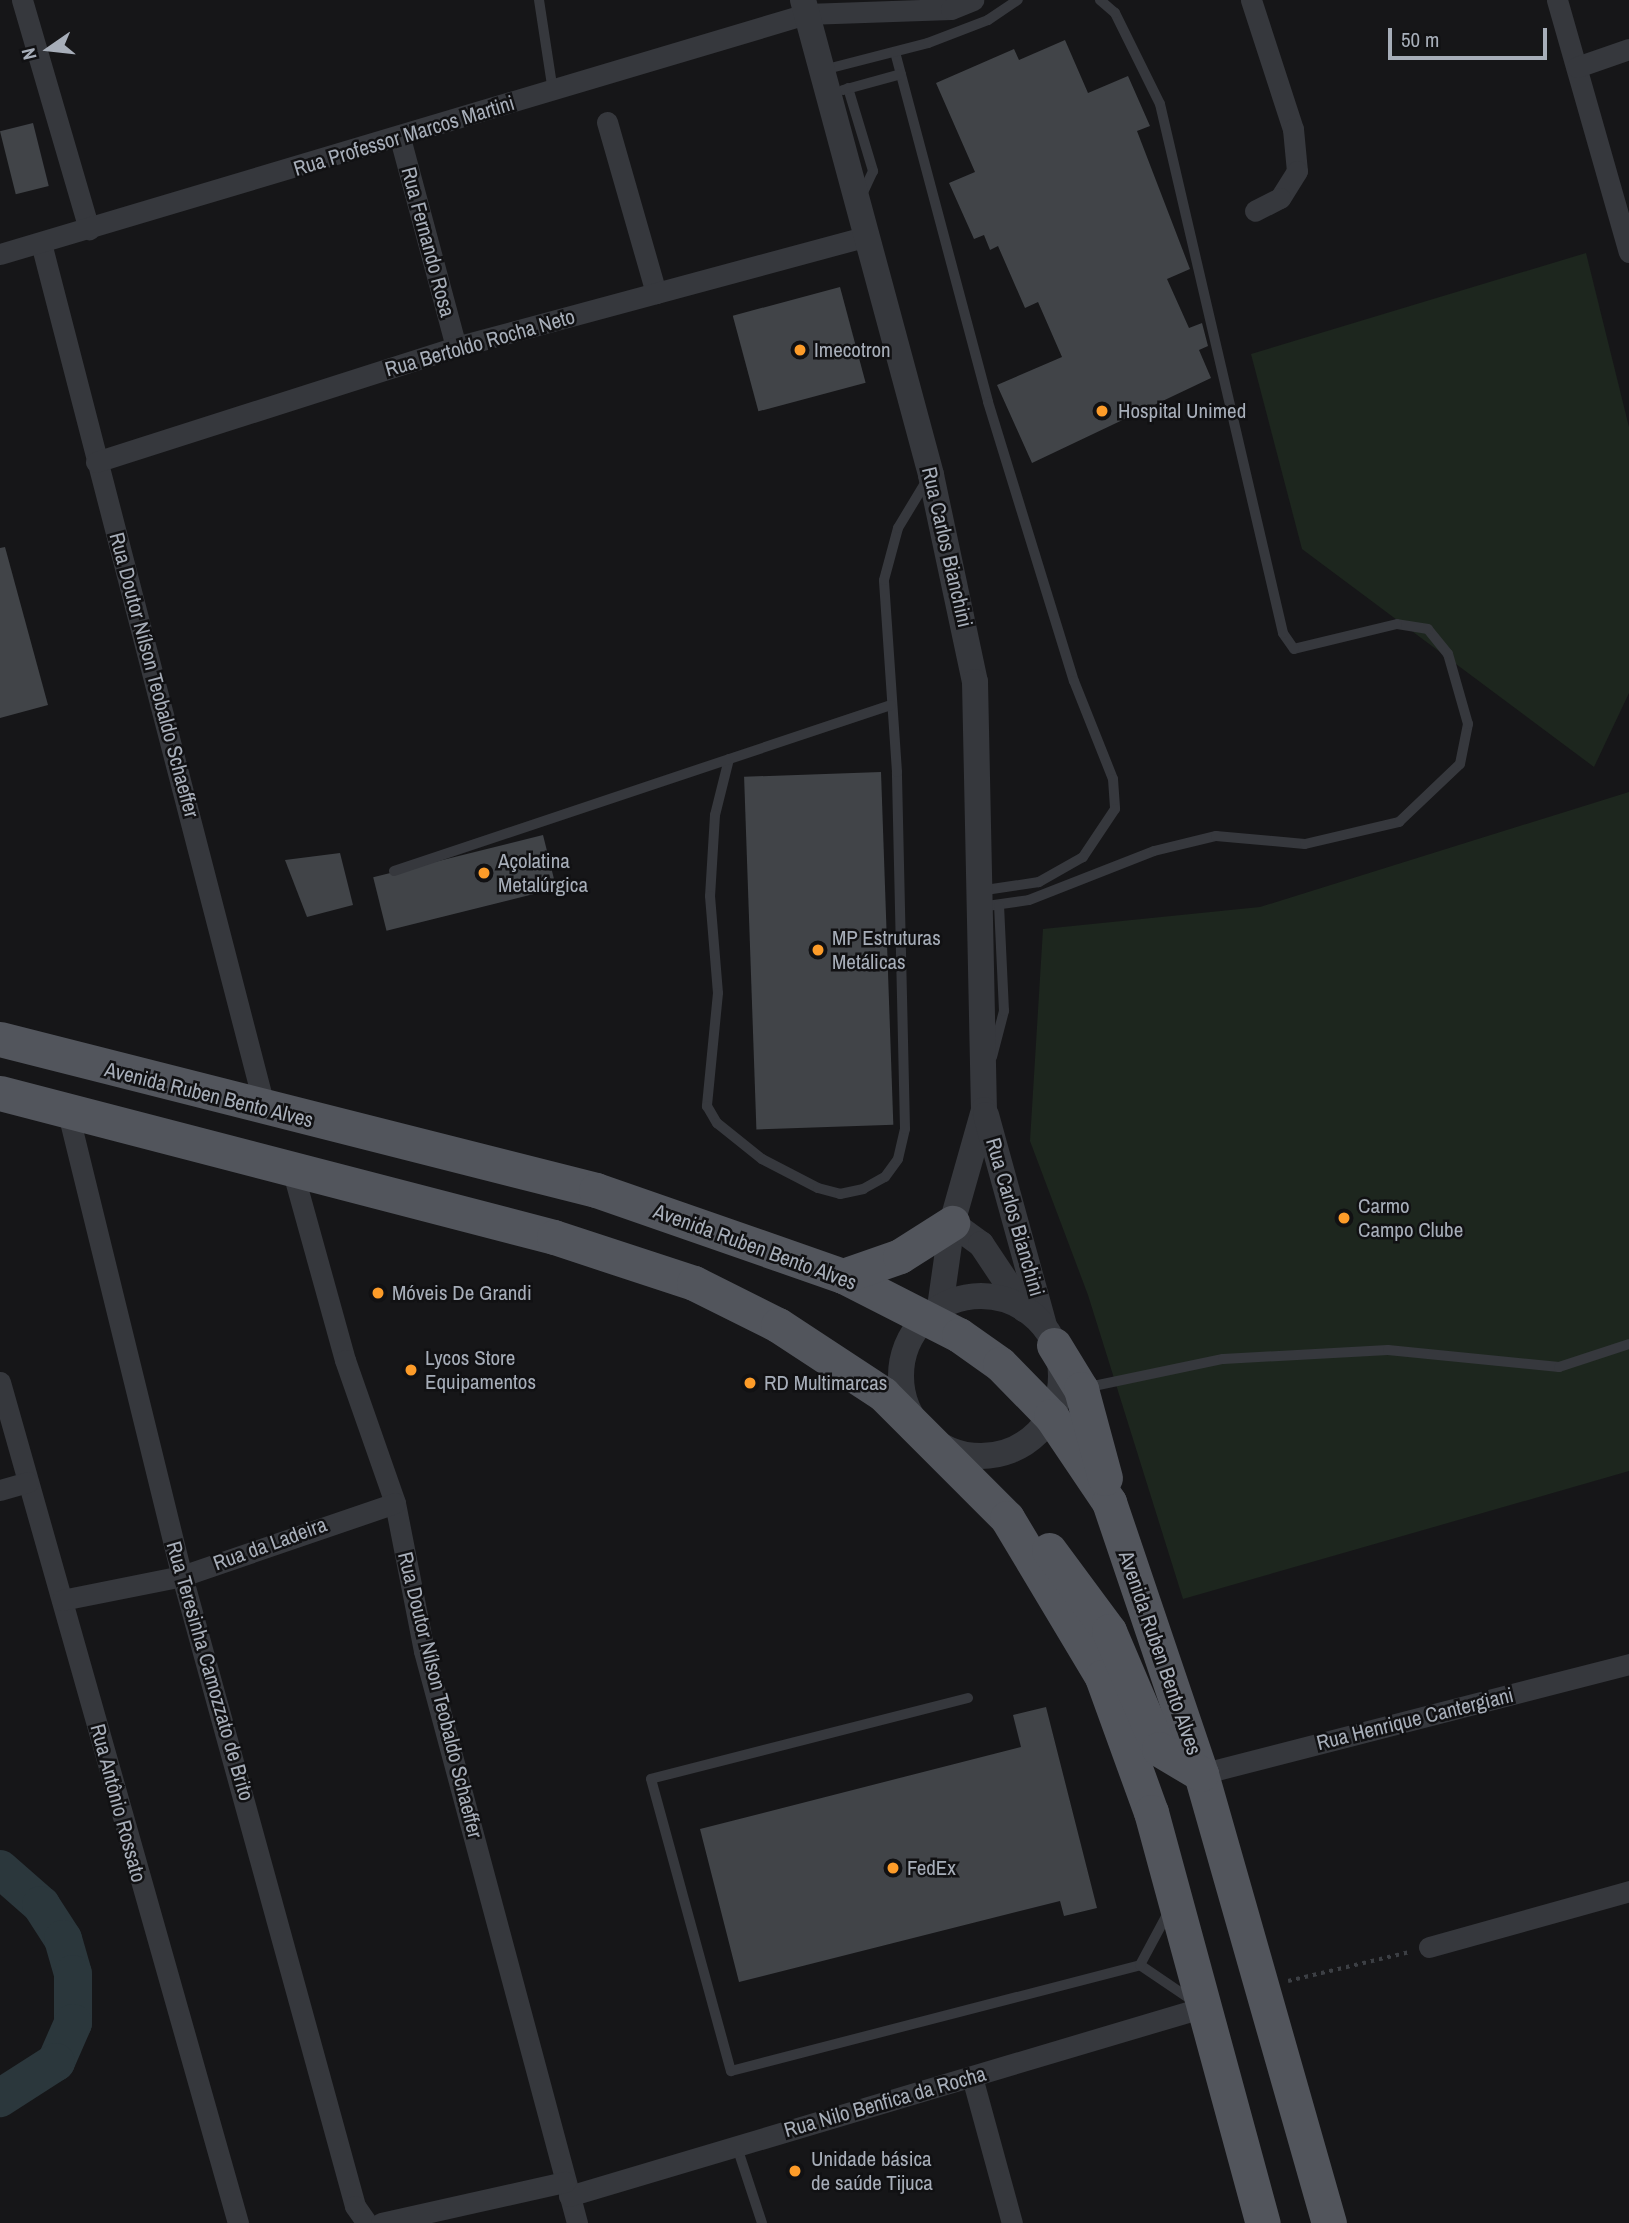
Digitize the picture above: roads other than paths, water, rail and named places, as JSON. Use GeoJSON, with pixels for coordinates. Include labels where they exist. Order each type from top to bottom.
{"type":"FeatureCollection","features":[{"type":"Feature","properties":{"kind":"main road","name":"Avenida Ruben Bento Alves"},"geometry":{"type":"LineString","coordinates":[[0,1040],[265,1109],[596,1190],[843,1276],[933,1312],[1000,1364],[1051,1416],[1109,1502],[1201,1774],[1329,2223]]}},
{"type":"Feature","properties":{"kind":"main road"},"geometry":{"type":"LineString","coordinates":[[0,1093],[68,1113],[554,1237],[694,1283],[835,1361],[883,1394],[931,1439],[1007,1518],[1049,1550],[1087,1597],[1115,1644],[1159,1749],[1201,1774]]}},
{"type":"Feature","properties":{"kind":"main road"},"geometry":{"type":"LineString","coordinates":[[843,1276],[900,1256],[952,1223]]}},
{"type":"Feature","properties":{"kind":"main road"},"geometry":{"type":"LineString","coordinates":[[1041,1327],[1081,1389],[1109,1502]]}},
{"type":"Feature","properties":{"kind":"main road"},"geometry":{"type":"LineString","coordinates":[[1007,1518],[1102,1677],[1151,1812],[1172,1906],[1263,2223]]}},
{"type":"Feature","properties":{"kind":"street"},"geometry":{"type":"LineString","coordinates":[[22,0],[89,229]]}},
{"type":"Feature","properties":{"kind":"street","name":"Rua Professor Marcos Martini"},"geometry":{"type":"LineString","coordinates":[[0,254],[400,138],[553,91],[805,7],[951,9],[973,0]]}},
{"type":"Feature","properties":{"kind":"street"},"geometry":{"type":"LineString","coordinates":[[1251,0],[1293,129],[1297,171],[1280,198],[1255,211]]}},
{"type":"Feature","properties":{"kind":"street"},"geometry":{"type":"LineString","coordinates":[[1557,0],[1629,251]]}},
{"type":"Feature","properties":{"kind":"street","name":"Rua Carlos Bianchini"},"geometry":{"type":"LineString","coordinates":[[805,7],[833,84],[867,236],[930,475],[975,682],[986,901],[984,1102],[952,1223],[933,1312]]}},
{"type":"Feature","properties":{"kind":"street"},"geometry":{"type":"LineString","coordinates":[[1577,67],[1629,48]]}},
{"type":"Feature","properties":{"kind":"street"},"geometry":{"type":"LineString","coordinates":[[607,122],[656,293]]}},
{"type":"Feature","properties":{"kind":"street","name":"Rua Fernando Rosa"},"geometry":{"type":"LineString","coordinates":[[400,138],[456,348]]}},
{"type":"Feature","properties":{"kind":"street","name":"Rua Bertoldo Rocha Neto"},"geometry":{"type":"LineString","coordinates":[[96,462],[456,348],[867,236]]}},
{"type":"Feature","properties":{"kind":"street","name":"Rua Doutor Nílson Teobaldo Schaeffer"},"geometry":{"type":"LineString","coordinates":[[41,243],[96,462],[214,892],[265,1109]]}},
{"type":"Feature","properties":{"kind":"street","name":"Rua Carlos Bianchini"},"geometry":{"type":"LineString","coordinates":[[984,1102],[1041,1327],[1061,1372],[1051,1416]]}},
{"type":"Feature","properties":{"kind":"street","name":"Rua Teresinha Camozzato de Brito"},"geometry":{"type":"LineString","coordinates":[[68,1113],[182,1576],[355,2206],[367,2223]]}},
{"type":"Feature","properties":{"kind":"street","name":"Rua Doutor Nílson Teobaldo Schaeffer"},"geometry":{"type":"LineString","coordinates":[[292,1169],[345,1360],[395,1503],[424,1651],[578,2223]]}},
{"type":"Feature","properties":{"kind":"street"},"geometry":{"type":"LineString","coordinates":[[952,1223],[981,1244],[1041,1327]]}},
{"type":"Feature","properties":{"kind":"street"},"geometry":{"type":"LineString","coordinates":[[1041,1327],[981,1296],[933,1312],[910,1340],[902,1389],[910,1414],[931,1439],[953,1452],[1000,1455],[1037,1434],[1051,1416]]}},
{"type":"Feature","properties":{"kind":"street","name":"Rua Antônio Rossato"},"geometry":{"type":"LineString","coordinates":[[0,1382],[238,2223]]}},
{"type":"Feature","properties":{"kind":"street"},"geometry":{"type":"LineString","coordinates":[[0,1490],[29,1482]]}},
{"type":"Feature","properties":{"kind":"street","name":"Rua da Ladeira"},"geometry":{"type":"LineString","coordinates":[[62,1600],[182,1576],[395,1503]]}},
{"type":"Feature","properties":{"kind":"street","name":"Rua Henrique Cantergiani"},"geometry":{"type":"LineString","coordinates":[[1201,1774],[1629,1664]]}},
{"type":"Feature","properties":{"kind":"street"},"geometry":{"type":"LineString","coordinates":[[1429,1947],[1629,1891]]}},
{"type":"Feature","properties":{"kind":"street","name":"Rua Nilo Benfica da Rocha"},"geometry":{"type":"LineString","coordinates":[[567,2189],[972,2077],[1201,2008]]}},
{"type":"Feature","properties":{"kind":"street"},"geometry":{"type":"LineString","coordinates":[[972,2077],[1012,2223]]}},
{"type":"Feature","properties":{"kind":"street"},"geometry":{"type":"LineString","coordinates":[[381,2223],[567,2189]]}},
{"type":"Feature","properties":{"kind":"lane"},"geometry":{"type":"LineString","coordinates":[[539,0],[553,91]]}},
{"type":"Feature","properties":{"kind":"lane"},"geometry":{"type":"LineString","coordinates":[[833,84],[895,52],[988,20],[1018,0]]}},
{"type":"Feature","properties":{"kind":"lane"},"geometry":{"type":"LineString","coordinates":[[986,901],[1068,885],[1154,851],[1216,836],[1305,844],[1399,822],[1460,764],[1468,724],[1448,654],[1428,629],[1397,624],[1294,649],[1283,632],[1160,104],[1115,13],[1100,0]]}},
{"type":"Feature","properties":{"kind":"lane"},"geometry":{"type":"LineString","coordinates":[[895,52],[988,402],[1074,681],[1112,779],[1115,809],[1105,832],[1060,871],[986,901]]}},
{"type":"Feature","properties":{"kind":"lane"},"geometry":{"type":"LineString","coordinates":[[833,84],[901,74]]}},
{"type":"Feature","properties":{"kind":"lane"},"geometry":{"type":"LineString","coordinates":[[729,759],[715,815],[710,897],[718,992],[707,1106],[717,1124],[762,1159],[818,1188],[840,1194],[863,1189],[885,1177],[898,1159],[905,1129],[891,705],[884,580],[898,528],[930,475]]}},
{"type":"Feature","properties":{"kind":"lane"},"geometry":{"type":"LineString","coordinates":[[394,872],[891,705]]}},
{"type":"Feature","properties":{"kind":"lane"},"geometry":{"type":"LineString","coordinates":[[1060,871],[1068,885]]}},
{"type":"Feature","properties":{"kind":"lane"},"geometry":{"type":"LineString","coordinates":[[1081,1389],[1223,1359],[1388,1350],[1559,1367],[1629,1344]]}},
{"type":"Feature","properties":{"kind":"lane"},"geometry":{"type":"LineString","coordinates":[[968,1698],[651,1779],[731,2071],[1140,1965],[1172,1906]]}},
{"type":"Feature","properties":{"kind":"lane"},"geometry":{"type":"LineString","coordinates":[[1140,1965],[1201,2008]]}},
{"type":"Feature","properties":{"kind":"lane"},"geometry":{"type":"LineString","coordinates":[[736,2144],[762,2223]]}},
{"type":"Feature","properties":{"kind":"waterway"},"geometry":{"type":"LineString","coordinates":[[0,1869],[41,1905],[63,1939],[73,1974],[73,2023],[56,2062],[0,2098]]}},
{"type":"Feature","properties":{"kind":"place","name":"Imecotron"},"geometry":{"type":"Point","coordinates":[800,350]}},
{"type":"Feature","properties":{"kind":"place","name":"Hospital Unimed"},"geometry":{"type":"Point","coordinates":[1102,411]}},
{"type":"Feature","properties":{"kind":"place","name":"Açolatina Metalúrgica"},"geometry":{"type":"Point","coordinates":[484,873]}},
{"type":"Feature","properties":{"kind":"place","name":"MP Estruturas Metálicas"},"geometry":{"type":"Point","coordinates":[818,950]}},
{"type":"Feature","properties":{"kind":"place","name":"Carmo Campo Clube"},"geometry":{"type":"Point","coordinates":[1344,1218]}},
{"type":"Feature","properties":{"kind":"place","name":"Móveis De Grandi"},"geometry":{"type":"Point","coordinates":[378,1293]}},
{"type":"Feature","properties":{"kind":"place","name":"Lycos Store Equipamentos"},"geometry":{"type":"Point","coordinates":[411,1370]}},
{"type":"Feature","properties":{"kind":"place","name":"RD Multimarcas"},"geometry":{"type":"Point","coordinates":[750,1383]}},
{"type":"Feature","properties":{"kind":"place","name":"FedEx"},"geometry":{"type":"Point","coordinates":[893,1868]}},
{"type":"Feature","properties":{"kind":"place","name":"Unidade básica de saúde Tijuca"},"geometry":{"type":"Point","coordinates":[795,2171]}}]}
